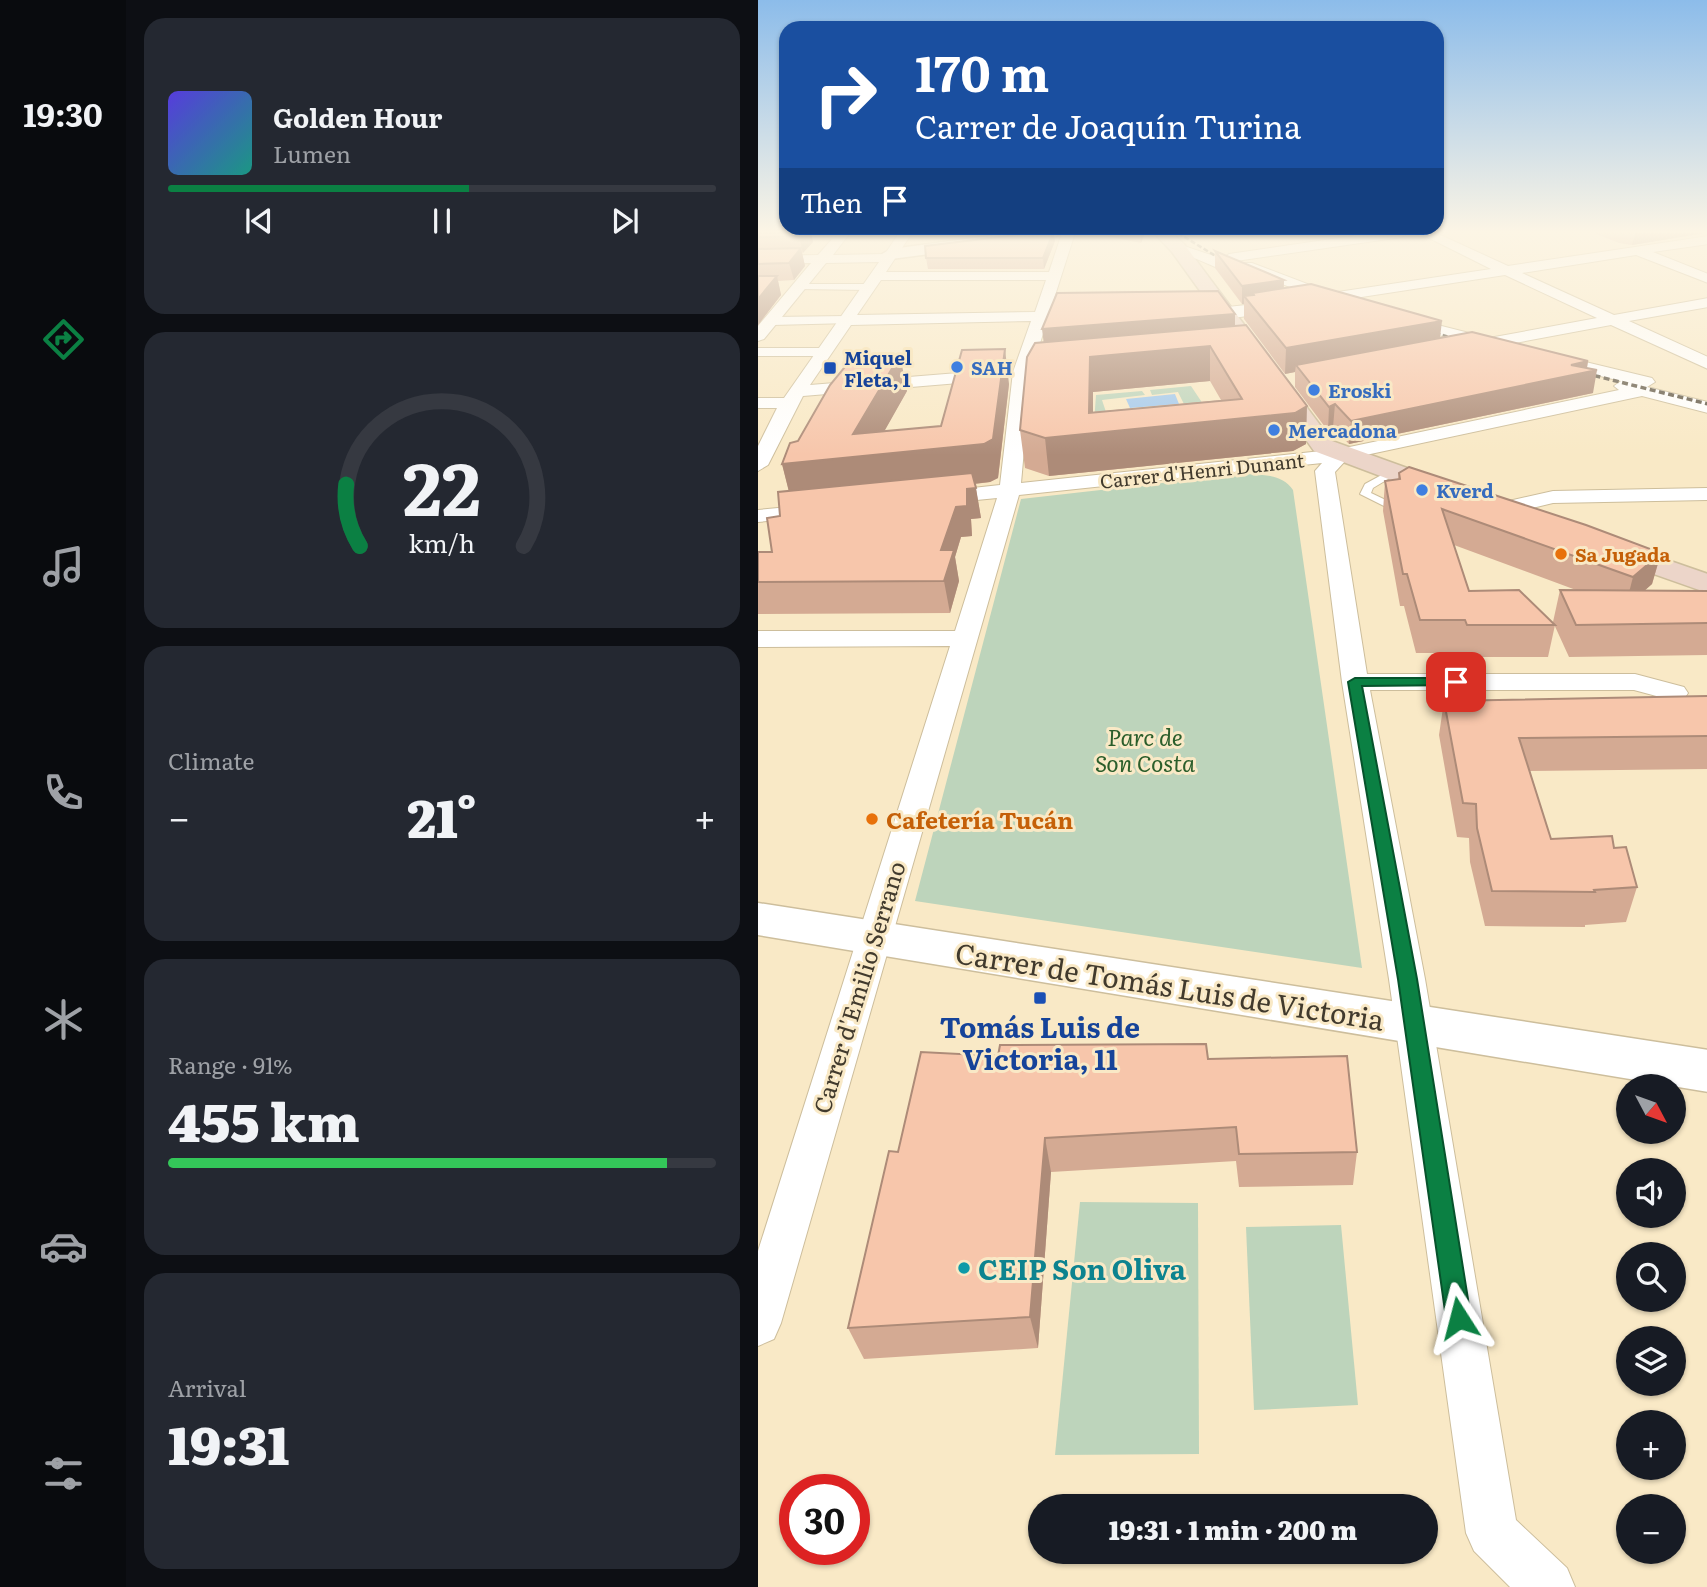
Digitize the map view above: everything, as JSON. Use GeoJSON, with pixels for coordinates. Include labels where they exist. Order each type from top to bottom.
{"type":"FeatureCollection","features":[{"type":"Feature","properties":{"kind":"main road"},"geometry":{"type":"LineString","coordinates":[[1222,307],[1257,356],[1283,382],[1323,446],[1340,455],[1707,584]]}},
{"type":"Feature","properties":{"kind":"street"},"geometry":{"type":"LineString","coordinates":[[758,336],[765,321],[780,307]]}},
{"type":"Feature","properties":{"kind":"street"},"geometry":{"type":"LineString","coordinates":[[759,458],[793,397],[856,307]]}},
{"type":"Feature","properties":{"kind":"street","name":"Carrer d'Emilio Serrano"},"geometry":{"type":"LineString","coordinates":[[758,1323],[1009,491],[1043,307]]}},
{"type":"Feature","properties":{"kind":"street"},"geometry":{"type":"LineString","coordinates":[[1173,314],[1226,314],[1271,307]]}},
{"type":"Feature","properties":{"kind":"street"},"geometry":{"type":"LineString","coordinates":[[1329,307],[1341,311]]}},
{"type":"Feature","properties":{"kind":"street"},"geometry":{"type":"LineString","coordinates":[[1355,307],[1364,310]]}},
{"type":"Feature","properties":{"kind":"street"},"geometry":{"type":"LineString","coordinates":[[1587,307],[1707,364]]}},
{"type":"Feature","properties":{"kind":"street"},"geometry":{"type":"LineString","coordinates":[[1489,343],[1681,307]]}},
{"type":"Feature","properties":{"kind":"street"},"geometry":{"type":"LineString","coordinates":[[765,321],[1079,316]]}},
{"type":"Feature","properties":{"kind":"street"},"geometry":{"type":"LineString","coordinates":[[1509,357],[1388,321],[1489,343],[1707,398]]}},
{"type":"Feature","properties":{"kind":"street"},"geometry":{"type":"LineString","coordinates":[[1444,352],[1470,347]]}},
{"type":"Feature","properties":{"kind":"street"},"geometry":{"type":"LineString","coordinates":[[758,352],[824,352]]}},
{"type":"Feature","properties":{"kind":"street"},"geometry":{"type":"LineString","coordinates":[[1536,364],[1707,408]]}},
{"type":"Feature","properties":{"kind":"street"},"geometry":{"type":"LineString","coordinates":[[758,403],[1029,372]]}},
{"type":"Feature","properties":{"kind":"street"},"geometry":{"type":"LineString","coordinates":[[1663,387],[1696,380]]}},
{"type":"Feature","properties":{"kind":"street","name":"Carrer d'Henri Dunant"},"geometry":{"type":"LineString","coordinates":[[917,500],[1340,455],[1641,391]]}},
{"type":"Feature","properties":{"kind":"street"},"geometry":{"type":"LineString","coordinates":[[1340,455],[1325,471],[1355,682],[1492,1533],[1548,1587]]}},
{"type":"Feature","properties":{"kind":"street"},"geometry":{"type":"LineString","coordinates":[[1499,510],[1553,497],[1707,494]]}},
{"type":"Feature","properties":{"kind":"street"},"geometry":{"type":"LineString","coordinates":[[758,516],[837,508]]}},
{"type":"Feature","properties":{"kind":"street"},"geometry":{"type":"LineString","coordinates":[[758,639],[964,638]]}},
{"type":"Feature","properties":{"kind":"street"},"geometry":{"type":"LineString","coordinates":[[1355,682],[1635,682],[1675,692]]}},
{"type":"Feature","properties":{"kind":"street","name":"Carrer de Tomás Luis de Victoria"},"geometry":{"type":"LineString","coordinates":[[758,919],[1707,1071]]}},
{"type":"Feature","properties":{"kind":"lane"},"geometry":{"type":"LineString","coordinates":[[1390,506],[1365,494],[1369,486],[1393,473]]}},
{"type":"Feature","properties":{"kind":"green space"},"geometry":{"type":"Polygon","coordinates":[[[1191,386],[1207,410],[1094,423],[1096,395],[1142,391],[1145,395],[1102,400],[1106,412],[1184,404],[1178,392],[1152,395],[1150,390],[1191,386]]]}},
{"type":"Feature","properties":{"kind":"green space","name":"Parc de Son Costa"},"geometry":{"type":"Polygon","coordinates":[[[1242,474],[1277,478],[1293,490],[1362,968],[915,901],[1021,499],[1242,474]]]}},
{"type":"Feature","properties":{"kind":"green space"},"geometry":{"type":"Polygon","coordinates":[[[1080,1202],[1198,1203],[1199,1454],[1055,1455],[1080,1202]]]}},
{"type":"Feature","properties":{"kind":"green space"},"geometry":{"type":"Polygon","coordinates":[[[1341,1225],[1358,1405],[1254,1410],[1246,1227],[1341,1225]]]}},
{"type":"Feature","properties":{"kind":"water"},"geometry":{"type":"Polygon","coordinates":[[[1175,394],[1179,404],[1130,408],[1126,399],[1175,394]]]}},
{"type":"Feature","properties":{"kind":"building"},"geometry":{"type":"Polygon","coordinates":[[[1051,307],[1230,307],[1235,314],[1042,329],[1051,307]]]}},
{"type":"Feature","properties":{"kind":"building"},"geometry":{"type":"Polygon","coordinates":[[[1253,307],[1393,307],[1442,321],[1286,348],[1253,307]]]}},
{"type":"Feature","properties":{"kind":"building"},"geometry":{"type":"Polygon","coordinates":[[[1246,325],[1307,406],[1295,413],[1045,438],[1020,430],[1027,357],[1035,343],[1246,325]],[[1210,346],[1090,357],[1089,413],[1242,399],[1210,346]]]}},
{"type":"Feature","properties":{"kind":"building"},"geometry":{"type":"Polygon","coordinates":[[[1472,332],[1588,361],[1571,365],[1597,370],[1351,421],[1335,404],[1329,407],[1296,365],[1472,332]]]}},
{"type":"Feature","properties":{"kind":"building"},"geometry":{"type":"Polygon","coordinates":[[[1005,349],[993,439],[984,444],[782,464],[790,443],[798,441],[830,385],[848,363],[900,355],[853,434],[941,426],[962,350],[1005,349]]]}},
{"type":"Feature","properties":{"kind":"building"},"geometry":{"type":"Polygon","coordinates":[[[1409,467],[1586,525],[1661,553],[1633,577],[1442,509],[1469,591],[1519,590],[1555,625],[1467,625],[1465,620],[1420,620],[1407,574],[1403,574],[1385,481],[1400,479],[1399,473],[1409,467]]]}},
{"type":"Feature","properties":{"kind":"building"},"geometry":{"type":"Polygon","coordinates":[[[972,473],[976,488],[967,489],[967,506],[956,507],[941,550],[954,550],[944,581],[758,582],[758,552],[772,552],[767,518],[780,516],[778,492],[972,473]]]}},
{"type":"Feature","properties":{"kind":"building"},"geometry":{"type":"Polygon","coordinates":[[[1560,590],[1708,591],[1708,623],[1576,625],[1560,590]]]}},
{"type":"Feature","properties":{"kind":"building"},"geometry":{"type":"Polygon","coordinates":[[[1708,696],[1708,736],[1519,738],[1551,839],[1612,836],[1614,848],[1626,847],[1637,887],[1594,890],[1595,892],[1492,891],[1477,828],[1476,804],[1463,803],[1444,701],[1708,696]]]}},
{"type":"Feature","properties":{"kind":"building","name":"CEIP Son Oliva"},"geometry":{"type":"Polygon","coordinates":[[[1206,1044],[1208,1059],[1347,1056],[1357,1152],[1239,1154],[1236,1127],[1045,1138],[1030,1317],[848,1328],[889,1151],[898,1152],[921,1052],[998,1056],[1000,1045],[1206,1044]]]}},
{"type":"Feature","properties":{"kind":"railway"},"geometry":{"type":"LineString","coordinates":[[1421,329],[1468,342]]}},
{"type":"Feature","properties":{"kind":"railway"},"geometry":{"type":"LineString","coordinates":[[1576,371],[1708,404]]}},
{"type":"Feature","properties":{"kind":"place","name":"SAH"},"geometry":{"type":"Point","coordinates":[957,367]}},
{"type":"Feature","properties":{"kind":"place","name":"Miquel Fleta, 1"},"geometry":{"type":"Point","coordinates":[830,368]}},
{"type":"Feature","properties":{"kind":"place","name":"Eroski"},"geometry":{"type":"Point","coordinates":[1314,390]}},
{"type":"Feature","properties":{"kind":"place","name":"Mercadona"},"geometry":{"type":"Point","coordinates":[1274,430]}},
{"type":"Feature","properties":{"kind":"place","name":"Kverd"},"geometry":{"type":"Point","coordinates":[1422,490]}},
{"type":"Feature","properties":{"kind":"place","name":"Sa Jugada"},"geometry":{"type":"Point","coordinates":[1561,554]}},
{"type":"Feature","properties":{"kind":"place","name":"Cafetería Tucán"},"geometry":{"type":"Point","coordinates":[872,819]}},
{"type":"Feature","properties":{"kind":"place","name":"Tomás Luis de Victoria, 11"},"geometry":{"type":"Point","coordinates":[1040,998]}},
{"type":"Feature","properties":{"kind":"place","name":"CEIP Son Oliva"},"geometry":{"type":"Point","coordinates":[964,1268]}},
{"type":"Feature","properties":{"kind":"route"},"geometry":{"type":"LineString","coordinates":[[1456,682],[1355,682],[1407,979],[1459,1318]]}}]}
